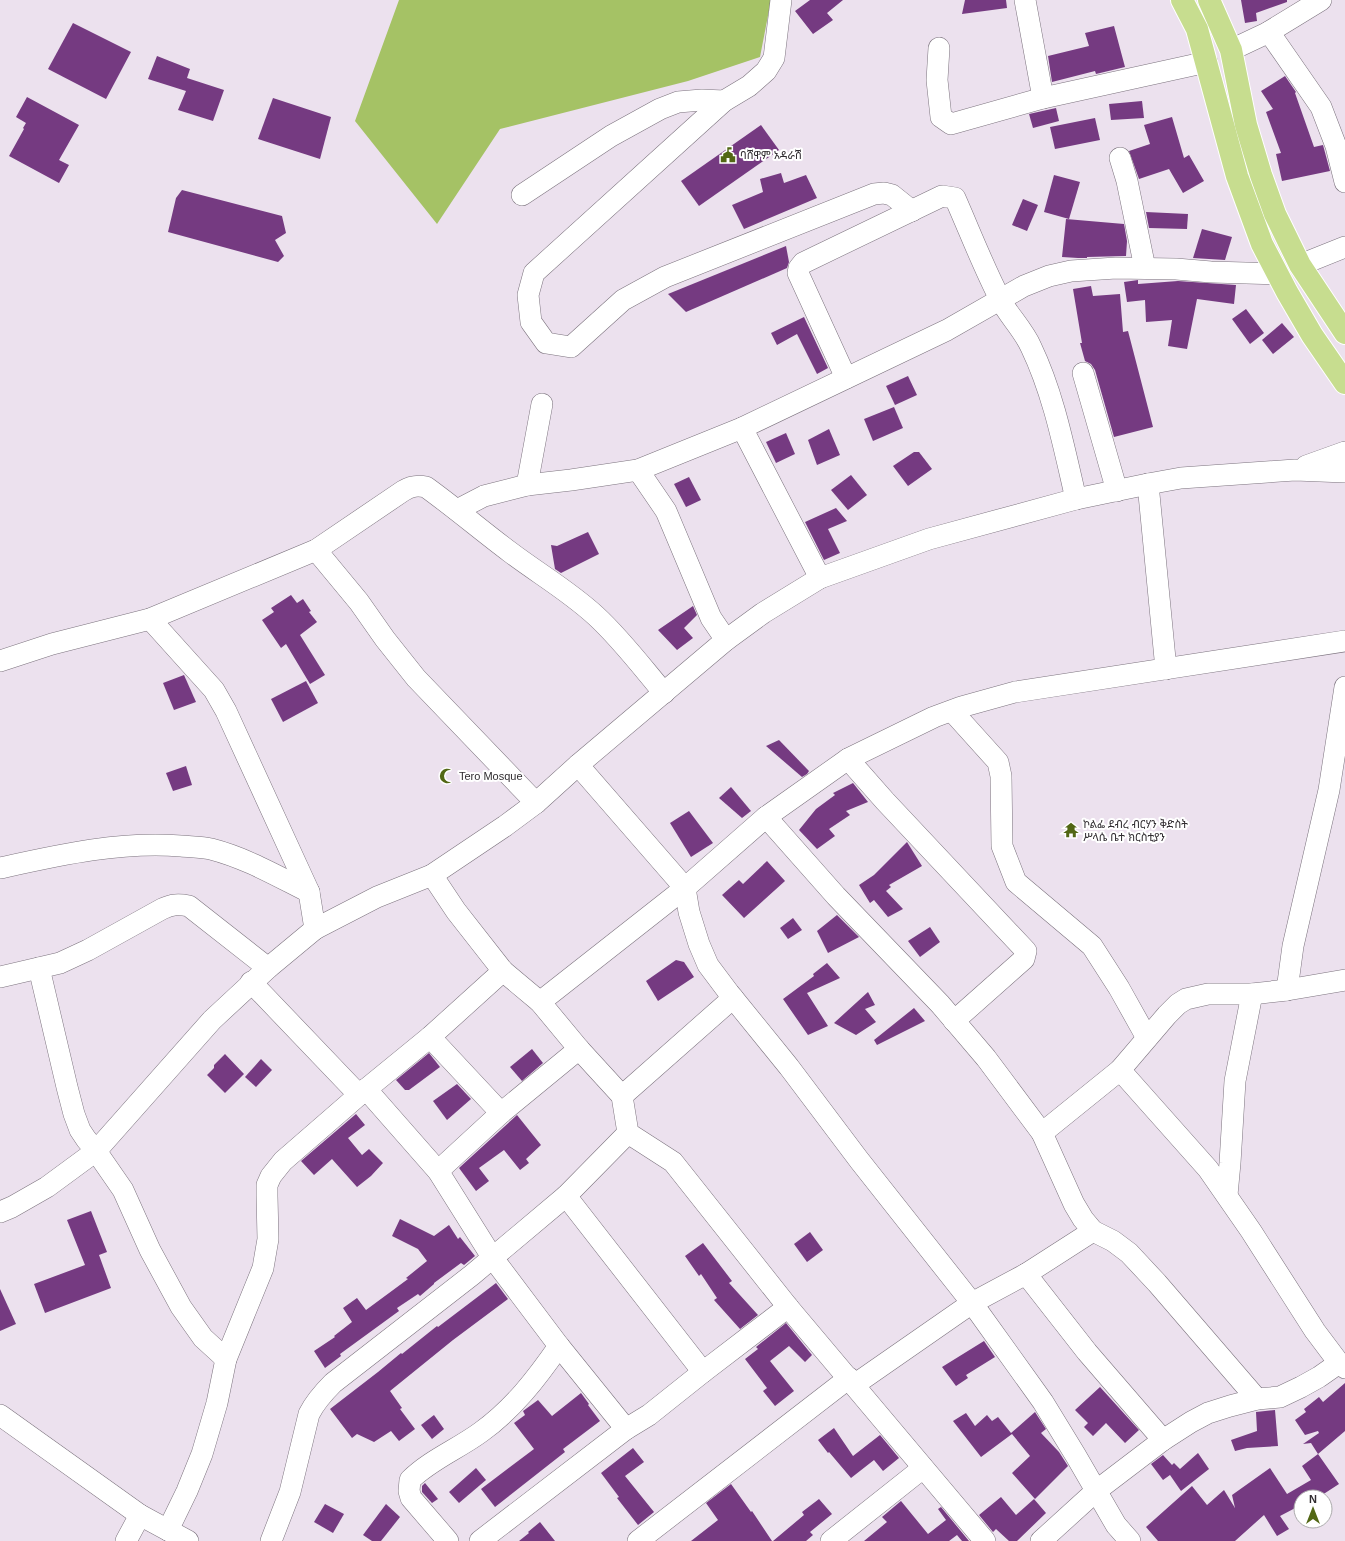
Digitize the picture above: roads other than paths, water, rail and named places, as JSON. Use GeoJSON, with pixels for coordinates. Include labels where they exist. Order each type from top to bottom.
{"type":"FeatureCollection","features":[{"type":"Feature","properties":{"kind":"main road"},"geometry":{"type":"LineString","coordinates":[[1182,0],[1197,29],[1237,176],[1262,244],[1277,274],[1312,335],[1345,384]]}},
{"type":"Feature","properties":{"kind":"main road"},"geometry":{"type":"LineString","coordinates":[[1209,0],[1231,50],[1246,125],[1261,175],[1275,214],[1300,265],[1345,333]]}},
{"type":"Feature","properties":{"kind":"street"},"geometry":{"type":"LineString","coordinates":[[781,0],[774,58],[766,71],[749,86],[724,101],[534,273],[528,295],[531,322],[546,343],[571,347],[623,300],[665,277],[874,194],[884,193],[892,196],[912,211]]}},
{"type":"Feature","properties":{"kind":"street"},"geometry":{"type":"LineString","coordinates":[[1025,0],[1043,98]]}},
{"type":"Feature","properties":{"kind":"street"},"geometry":{"type":"LineString","coordinates":[[1231,50],[1269,32],[1321,0]]}},
{"type":"Feature","properties":{"kind":"street"},"geometry":{"type":"LineString","coordinates":[[1269,32],[1321,107],[1336,146],[1345,182]]}},
{"type":"Feature","properties":{"kind":"street"},"geometry":{"type":"LineString","coordinates":[[939,48],[937,80],[941,117],[951,124],[1043,98],[1207,62]]}},
{"type":"Feature","properties":{"kind":"street"},"geometry":{"type":"LineString","coordinates":[[522,196],[611,136],[660,109],[678,102],[702,100],[724,101]]}},
{"type":"Feature","properties":{"kind":"street"},"geometry":{"type":"LineString","coordinates":[[1120,158],[1127,181],[1145,268]]}},
{"type":"Feature","properties":{"kind":"street"},"geometry":{"type":"LineString","coordinates":[[846,378],[798,274],[798,268],[803,263],[942,196],[955,198],[1000,300],[1031,345],[1061,434],[1076,499]]}},
{"type":"Feature","properties":{"kind":"street"},"geometry":{"type":"LineString","coordinates":[[1300,265],[1345,247]]}},
{"type":"Feature","properties":{"kind":"street"},"geometry":{"type":"LineString","coordinates":[[457,510],[484,496],[527,485],[638,470],[742,428],[947,330],[1030,283],[1057,274],[1071,271],[1145,268],[1235,274],[1277,274]]}},
{"type":"Feature","properties":{"kind":"street"},"geometry":{"type":"LineString","coordinates":[[1083,373],[1117,491]]}},
{"type":"Feature","properties":{"kind":"street"},"geometry":{"type":"LineString","coordinates":[[527,485],[542,404]]}},
{"type":"Feature","properties":{"kind":"street"},"geometry":{"type":"LineString","coordinates":[[742,428],[820,578]]}},
{"type":"Feature","properties":{"kind":"street"},"geometry":{"type":"LineString","coordinates":[[1295,470],[1345,452]]}},
{"type":"Feature","properties":{"kind":"street"},"geometry":{"type":"LineString","coordinates":[[638,470],[666,511],[711,618],[726,640]]}},
{"type":"Feature","properties":{"kind":"street"},"geometry":{"type":"LineString","coordinates":[[0,1212],[12,1207],[47,1187],[96,1151],[212,1020],[252,982],[315,929],[377,897],[432,875],[470,850],[536,803],[578,765],[726,640],[763,613],[820,578],[929,539],[1076,499],[1148,484],[1180,478],[1295,470],[1345,472]]}},
{"type":"Feature","properties":{"kind":"street"},"geometry":{"type":"LineString","coordinates":[[1148,484],[1166,669]]}},
{"type":"Feature","properties":{"kind":"street"},"geometry":{"type":"LineString","coordinates":[[0,661],[52,644],[150,619],[316,550],[403,491],[414,486],[426,487],[511,553],[552,580],[596,616],[621,642],[664,693]]}},
{"type":"Feature","properties":{"kind":"street"},"geometry":{"type":"LineString","coordinates":[[316,550],[359,602],[385,639],[416,678],[536,803]]}},
{"type":"Feature","properties":{"kind":"street"},"geometry":{"type":"LineString","coordinates":[[150,619],[214,690],[226,711],[309,892],[315,929]]}},
{"type":"Feature","properties":{"kind":"street"},"geometry":{"type":"LineString","coordinates":[[540,1002],[685,888],[766,817],[848,759],[934,717],[1015,692],[1345,641]]}},
{"type":"Feature","properties":{"kind":"street"},"geometry":{"type":"LineString","coordinates":[[1287,990],[1293,946],[1329,790],[1345,687]]}},
{"type":"Feature","properties":{"kind":"street"},"geometry":{"type":"LineString","coordinates":[[952,711],[998,762],[1001,776],[1002,846],[1016,882],[1092,946],[1119,988],[1147,1038]]}},
{"type":"Feature","properties":{"kind":"street"},"geometry":{"type":"LineString","coordinates":[[848,759],[885,801],[1026,951],[1024,959],[954,1021]]}},
{"type":"Feature","properties":{"kind":"street"},"geometry":{"type":"LineString","coordinates":[[578,765],[685,888],[689,912],[699,944],[708,965],[972,1303],[1043,1402],[1116,1525],[1130,1541]]}},
{"type":"Feature","properties":{"kind":"street"},"geometry":{"type":"LineString","coordinates":[[766,817],[836,896],[940,1004],[986,1058],[1042,1133],[1074,1204],[1083,1219],[1093,1231],[1113,1241],[1129,1253],[1162,1288],[1257,1399]]}},
{"type":"Feature","properties":{"kind":"street"},"geometry":{"type":"LineString","coordinates":[[0,868],[43,858],[103,848],[154,844],[210,849],[230,855],[257,866],[309,892]]}},
{"type":"Feature","properties":{"kind":"street"},"geometry":{"type":"LineString","coordinates":[[432,875],[456,911],[503,971],[540,1002],[578,1049],[622,1096],[628,1133],[673,1162],[788,1307],[852,1381],[985,1541]]}},
{"type":"Feature","properties":{"kind":"street"},"geometry":{"type":"LineString","coordinates":[[0,977],[60,962],[88,950],[162,908],[178,904],[189,906],[268,968]]}},
{"type":"Feature","properties":{"kind":"street"},"geometry":{"type":"LineString","coordinates":[[39,968],[74,1114],[80,1130],[123,1190],[150,1250],[181,1307],[203,1338],[226,1359]]}},
{"type":"Feature","properties":{"kind":"street"},"geometry":{"type":"LineString","coordinates":[[168,1530],[187,1491],[202,1454],[217,1403],[226,1359],[263,1268],[268,1239],[267,1196],[271,1176],[283,1161],[362,1092],[430,1037],[503,971]]}},
{"type":"Feature","properties":{"kind":"street"},"geometry":{"type":"LineString","coordinates":[[1042,1133],[1120,1070],[1167,1015],[1178,1004],[1186,999],[1208,994],[1252,994],[1287,990],[1345,980]]}},
{"type":"Feature","properties":{"kind":"street"},"geometry":{"type":"LineString","coordinates":[[252,982],[362,1092],[438,1171],[492,1257],[559,1346],[626,1429]]}},
{"type":"Feature","properties":{"kind":"street"},"geometry":{"type":"LineString","coordinates":[[1226,1195],[1230,1163],[1235,1081],[1252,994]]}},
{"type":"Feature","properties":{"kind":"street"},"geometry":{"type":"LineString","coordinates":[[622,1096],[733,998]]}},
{"type":"Feature","properties":{"kind":"street"},"geometry":{"type":"LineString","coordinates":[[430,1037],[501,1114]]}},
{"type":"Feature","properties":{"kind":"street"},"geometry":{"type":"LineString","coordinates":[[438,1171],[501,1114],[578,1049]]}},
{"type":"Feature","properties":{"kind":"street"},"geometry":{"type":"LineString","coordinates":[[1041,1541],[1096,1491],[1163,1440],[1191,1422],[1208,1413],[1257,1399],[1280,1397],[1301,1388],[1342,1365],[1296,1303],[1226,1195],[1200,1160],[1120,1070]]}},
{"type":"Feature","properties":{"kind":"street"},"geometry":{"type":"LineString","coordinates":[[271,1541],[290,1492],[309,1414],[317,1400],[333,1383],[472,1275],[566,1196],[628,1133]]}},
{"type":"Feature","properties":{"kind":"street"},"geometry":{"type":"LineString","coordinates":[[566,1196],[703,1372]]}},
{"type":"Feature","properties":{"kind":"street"},"geometry":{"type":"LineString","coordinates":[[638,1541],[852,1381],[972,1303],[1026,1274],[1093,1231]]}},
{"type":"Feature","properties":{"kind":"street"},"geometry":{"type":"LineString","coordinates":[[1026,1274],[1087,1352],[1163,1440]]}},
{"type":"Feature","properties":{"kind":"street"},"geometry":{"type":"LineString","coordinates":[[480,1541],[626,1429],[650,1415],[788,1307]]}},
{"type":"Feature","properties":{"kind":"street"},"geometry":{"type":"LineString","coordinates":[[448,1541],[411,1498],[409,1491],[410,1480],[431,1464],[482,1432],[509,1408],[529,1388],[559,1346]]}},
{"type":"Feature","properties":{"kind":"street"},"geometry":{"type":"LineString","coordinates":[[0,1415],[140,1515],[188,1541]]}},
{"type":"Feature","properties":{"kind":"street"},"geometry":{"type":"LineString","coordinates":[[831,1541],[923,1468]]}},
{"type":"Feature","properties":{"kind":"street"},"geometry":{"type":"LineString","coordinates":[[126,1541],[140,1515]]}},
{"type":"Feature","properties":{"kind":"place","name":"ባሸዋም አዳራሽ"},"geometry":{"type":"Point","coordinates":[728,155]}},
{"type":"Feature","properties":{"kind":"place","name":"Tero Mosque"},"geometry":{"type":"Point","coordinates":[447,776]}},
{"type":"Feature","properties":{"kind":"place","name":"ኮልፌ ደብረ ብርሃን ቅድስት ሥላሴ ቤተ ክርስቲያን"},"geometry":{"type":"Point","coordinates":[1071,830]}}]}
